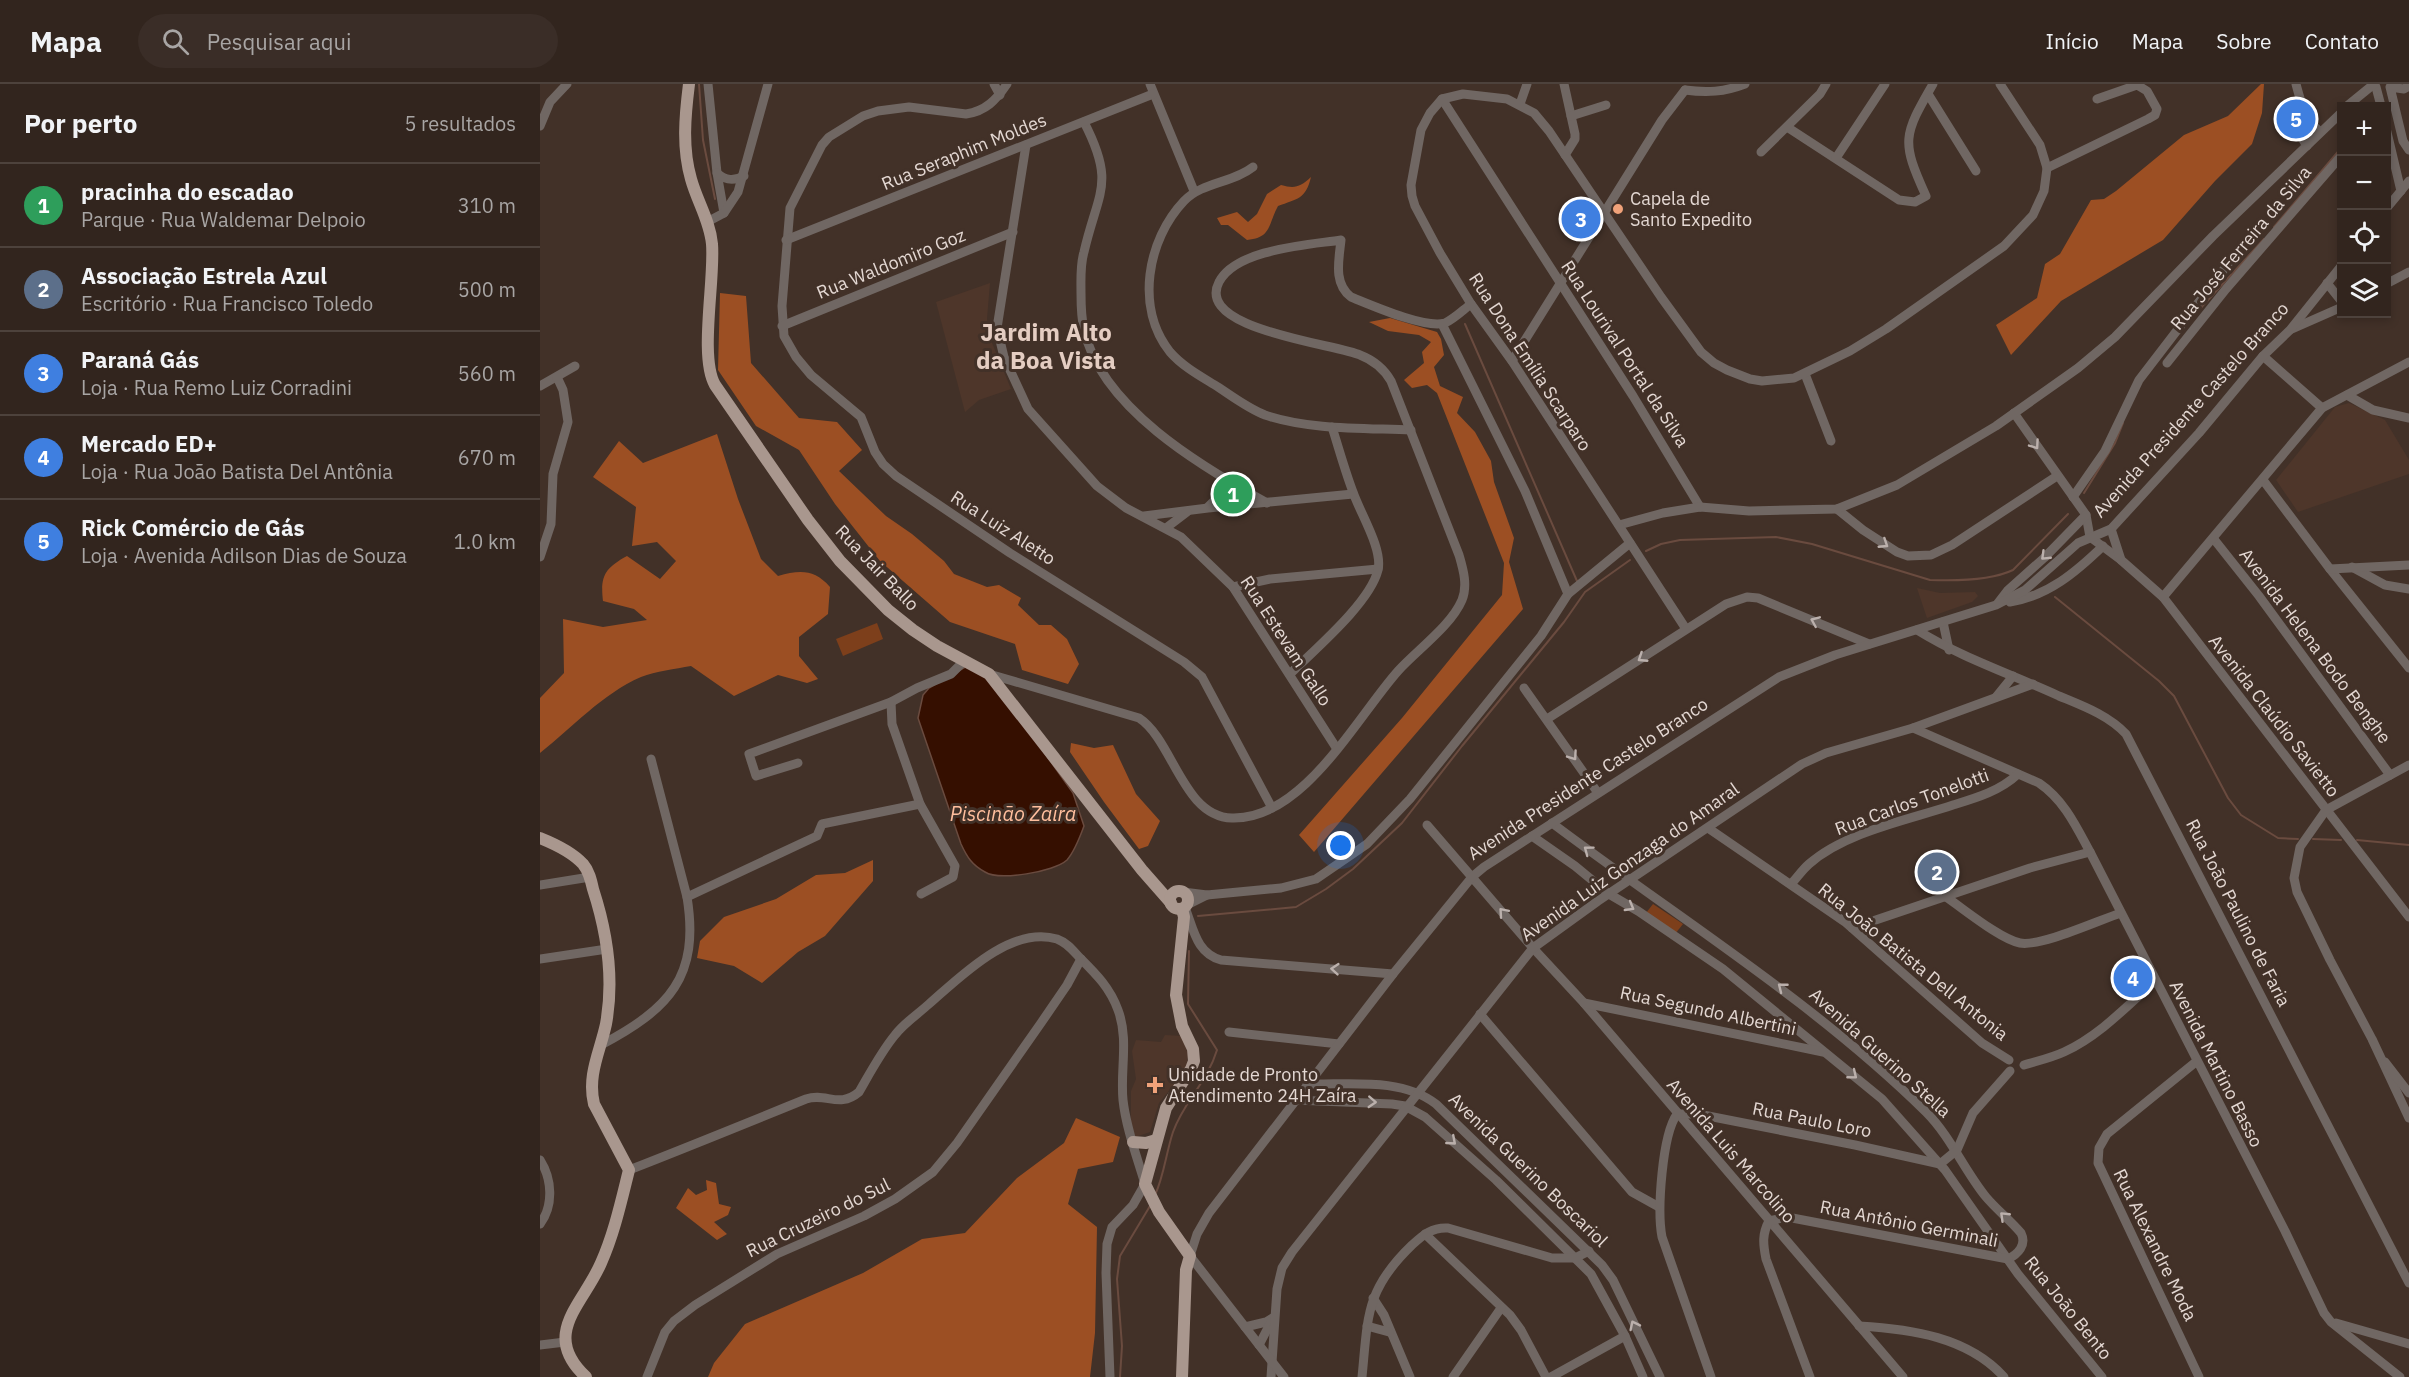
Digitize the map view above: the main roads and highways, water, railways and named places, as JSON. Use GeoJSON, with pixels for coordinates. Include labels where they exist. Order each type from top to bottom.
{"type":"FeatureCollection","features":[{"type":"Feature","properties":{"kind":"main road","name":"Rua Jair Ballo"},"geometry":{"type":"LineString","coordinates":[[689,84],[685,123],[686,151],[691,179],[712,243],[708,352],[710,376],[808,520],[840,561],[888,609],[913,630],[989,674],[1146,874],[1180,902],[1182,924],[1176,995],[1182,1026],[1193,1049],[1194,1060],[1191,1069],[1166,1108],[1156,1140]]}},
{"type":"Feature","properties":{"kind":"main road"},"geometry":{"type":"LineString","coordinates":[[540,838],[584,865],[600,910],[607,949],[609,994],[601,1045],[593,1070],[591,1093],[594,1104],[629,1170],[608,1246],[600,1266],[569,1318],[565,1342],[569,1358],[586,1377]]}},
{"type":"Feature","properties":{"kind":"main road"},"geometry":{"type":"LineString","coordinates":[[1133,1142],[1146,1143],[1156,1140]]}},
{"type":"Feature","properties":{"kind":"main road","name":"Avenida Presidente Castelo Branco"},"geometry":{"type":"LineString","coordinates":[[1156,1140],[1146,1184],[1159,1212],[1190,1256],[1186,1270],[1182,1377]]}},
{"type":"Feature","properties":{"kind":"water","name":"Piscinão Zaíra"},"geometry":{"type":"Polygon","coordinates":[[[967,666],[985,676],[1073,793],[1084,826],[1067,860],[1051,868],[1026,874],[992,875],[973,863],[961,844],[918,718],[923,695],[929,688],[967,666]]]}},
{"type":"Feature","properties":{"kind":"waterway"},"geometry":{"type":"LineString","coordinates":[[699,84],[703,140],[715,199]]}},
{"type":"Feature","properties":{"kind":"waterway"},"geometry":{"type":"LineString","coordinates":[[2274,227],[2337,153]]}},
{"type":"Feature","properties":{"kind":"waterway"},"geometry":{"type":"LineString","coordinates":[[2197,312],[2264,239]]}},
{"type":"Feature","properties":{"kind":"waterway"},"geometry":{"type":"LineString","coordinates":[[1465,324],[1577,581]]}},
{"type":"Feature","properties":{"kind":"waterway"},"geometry":{"type":"LineString","coordinates":[[2084,493],[2115,443],[2123,423]]}},
{"type":"Feature","properties":{"kind":"waterway"},"geometry":{"type":"LineString","coordinates":[[1646,551],[1661,544],[1680,540],[1776,537],[1812,544],[1930,580],[1973,580],[2013,570],[2068,514]]}},
{"type":"Feature","properties":{"kind":"waterway"},"geometry":{"type":"LineString","coordinates":[[1198,916],[1296,907],[1353,869],[1402,823],[1564,622],[1585,592],[1630,560]]}},
{"type":"Feature","properties":{"kind":"waterway"},"geometry":{"type":"LineString","coordinates":[[2055,597],[2159,681],[2174,696],[2228,798],[2241,815],[2278,838],[2298,839]]}},
{"type":"Feature","properties":{"kind":"waterway"},"geometry":{"type":"LineString","coordinates":[[2313,839],[2341,840]]}},
{"type":"Feature","properties":{"kind":"waterway"},"geometry":{"type":"LineString","coordinates":[[2357,840],[2409,845]]}},
{"type":"Feature","properties":{"kind":"waterway"},"geometry":{"type":"LineString","coordinates":[[1155,1195],[1173,1132],[1213,1062],[1217,1050],[1188,1004],[1189,951]]}},
{"type":"Feature","properties":{"kind":"waterway"},"geometry":{"type":"LineString","coordinates":[[1120,1377],[1122,1346],[1117,1279],[1120,1256],[1150,1206]]}},
{"type":"Feature","properties":{"kind":"place","name":"Rick Comércio de Gás"},"geometry":{"type":"Point","coordinates":[2296,119]}},
{"type":"Feature","properties":{"kind":"place","name":"Capela de Santo Expedito"},"geometry":{"type":"Point","coordinates":[1618,209]}},
{"type":"Feature","properties":{"kind":"place","name":"Paraná Gás"},"geometry":{"type":"Point","coordinates":[1581,219]}},
{"type":"Feature","properties":{"kind":"place","name":"pracinha do escadao"},"geometry":{"type":"Point","coordinates":[1233,494]}},
{"type":"Feature","properties":{"kind":"place","name":"Associação Estrela Azul"},"geometry":{"type":"Point","coordinates":[1937,872]}},
{"type":"Feature","properties":{"kind":"place","name":"Mercado ED+"},"geometry":{"type":"Point","coordinates":[2133,978]}},
{"type":"Feature","properties":{"kind":"place","name":"Unidade de Pronto Atendimento 24H Zaíra"},"geometry":{"type":"Point","coordinates":[1155,1085]}},
{"type":"Feature","properties":{"kind":"district","name":"Jardim Alto da Boa Vista"},"geometry":{"type":"Point","coordinates":[1046,347]}}]}
